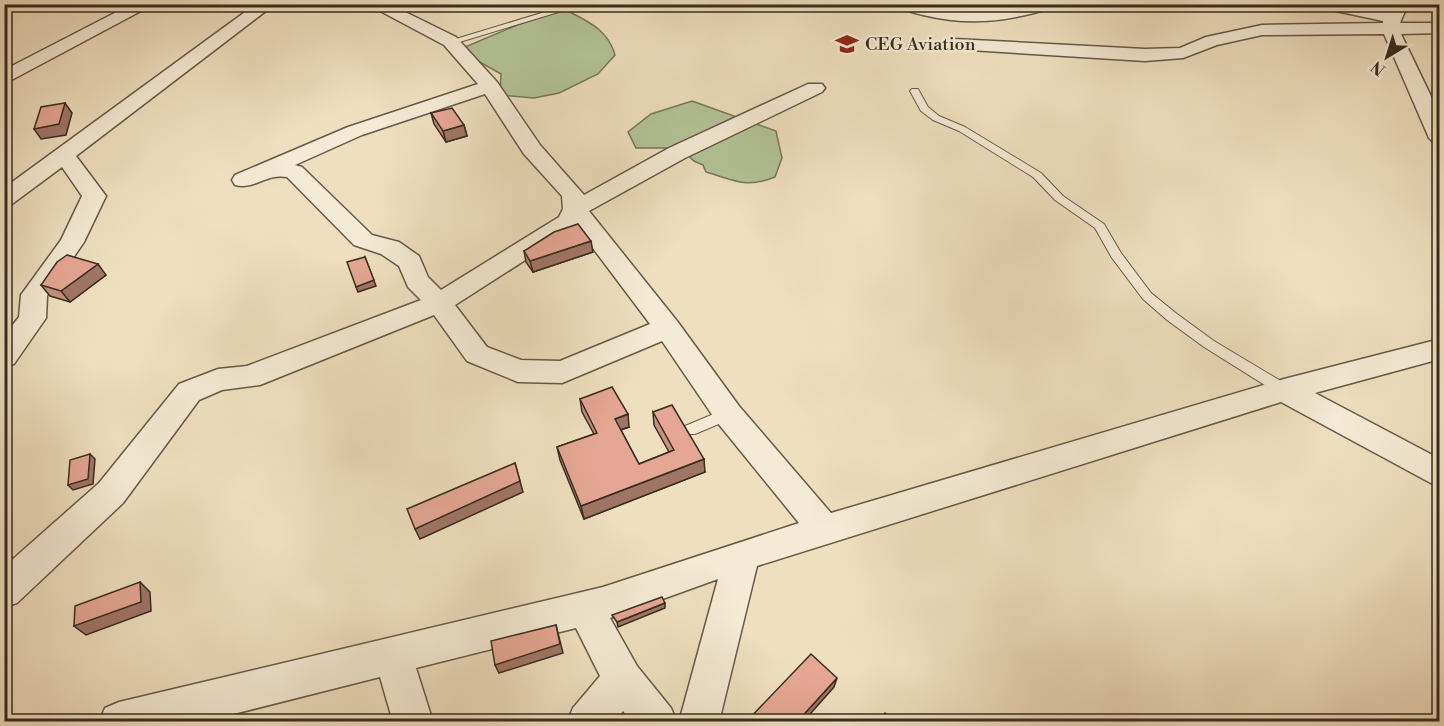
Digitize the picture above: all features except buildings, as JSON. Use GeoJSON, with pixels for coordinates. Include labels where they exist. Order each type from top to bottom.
{"type":"FeatureCollection","features":[{"type":"Feature","properties":{"kind":"street"},"geometry":{"type":"LineString","coordinates":[[4,78],[146,4]]}},
{"type":"Feature","properties":{"kind":"street"},"geometry":{"type":"LineString","coordinates":[[4,199],[267,4]]}},
{"type":"Feature","properties":{"kind":"street"},"geometry":{"type":"LineString","coordinates":[[375,4],[450,42],[490,86],[532,149],[573,195],[575,209],[667,328],[728,414],[825,530]]}},
{"type":"Feature","properties":{"kind":"street"},"geometry":{"type":"LineString","coordinates":[[906,4],[939,13],[986,19],[1016,15],[1045,4]]}},
{"type":"Feature","properties":{"kind":"street"},"geometry":{"type":"LineString","coordinates":[[1328,4],[1394,17],[1412,27],[1440,28]]}},
{"type":"Feature","properties":{"kind":"street"},"geometry":{"type":"LineString","coordinates":[[954,44],[1145,55],[1183,53],[1212,42],[1262,30],[1394,17]]}},
{"type":"Feature","properties":{"kind":"street"},"geometry":{"type":"LineString","coordinates":[[1394,17],[1440,138]]}},
{"type":"Feature","properties":{"kind":"street"},"geometry":{"type":"LineString","coordinates":[[243,180],[355,131],[490,86]]}},
{"type":"Feature","properties":{"kind":"street"},"geometry":{"type":"LineString","coordinates":[[4,591],[111,492],[189,392],[218,380],[250,377],[439,303],[568,222],[575,209],[677,153],[814,88]]}},
{"type":"Feature","properties":{"kind":"street"},"geometry":{"type":"LineString","coordinates":[[4,357],[32,318],[34,295],[72,242],[94,196],[65,156]]}},
{"type":"Feature","properties":{"kind":"street"},"geometry":{"type":"LineString","coordinates":[[274,168],[294,172],[363,240],[390,248],[410,262],[417,281],[439,303],[477,354],[518,371],[562,372],[667,328]]}},
{"type":"Feature","properties":{"kind":"street"},"geometry":{"type":"LineString","coordinates":[[119,722],[585,609],[742,555],[1284,390],[1440,349]]}},
{"type":"Feature","properties":{"kind":"street"},"geometry":{"type":"LineString","coordinates":[[1284,390],[1440,475]]}},
{"type":"Feature","properties":{"kind":"street"},"geometry":{"type":"LineString","coordinates":[[699,722],[742,555]]}},
{"type":"Feature","properties":{"kind":"street"},"geometry":{"type":"LineString","coordinates":[[585,609],[623,680],[657,722]]}},
{"type":"Feature","properties":{"kind":"street"},"geometry":{"type":"LineString","coordinates":[[393,655],[413,722]]}},
{"type":"Feature","properties":{"kind":"street"},"geometry":{"type":"LineString","coordinates":[[587,722],[623,680]]}},
{"type":"Feature","properties":{"kind":"lane"},"geometry":{"type":"LineString","coordinates":[[450,42],[581,4]]}},
{"type":"Feature","properties":{"kind":"lane"},"geometry":{"type":"LineString","coordinates":[[915,91],[924,109],[936,118],[962,129],[1037,175],[1059,198],[1100,226],[1116,255],[1147,296],[1172,317],[1209,344],[1284,390]]}},
{"type":"Feature","properties":{"kind":"lane"},"geometry":{"type":"LineString","coordinates":[[690,430],[728,414]]}},
{"type":"Feature","properties":{"kind":"green space"},"geometry":{"type":"Polygon","coordinates":[[[564,9],[602,32],[612,46],[615,55],[598,74],[559,93],[534,98],[500,95],[501,74],[476,60],[465,47],[536,17],[564,9]]]}},
{"type":"Feature","properties":{"kind":"green space"},"geometry":{"type":"Polygon","coordinates":[[[692,101],[776,131],[782,158],[775,177],[765,181],[740,182],[706,172],[703,165],[694,161],[680,148],[636,148],[628,132],[651,114],[692,101]]]}},
{"type":"Feature","properties":{"kind":"place","name":"CEG Aviation"},"geometry":{"type":"Point","coordinates":[847,44]}}]}
